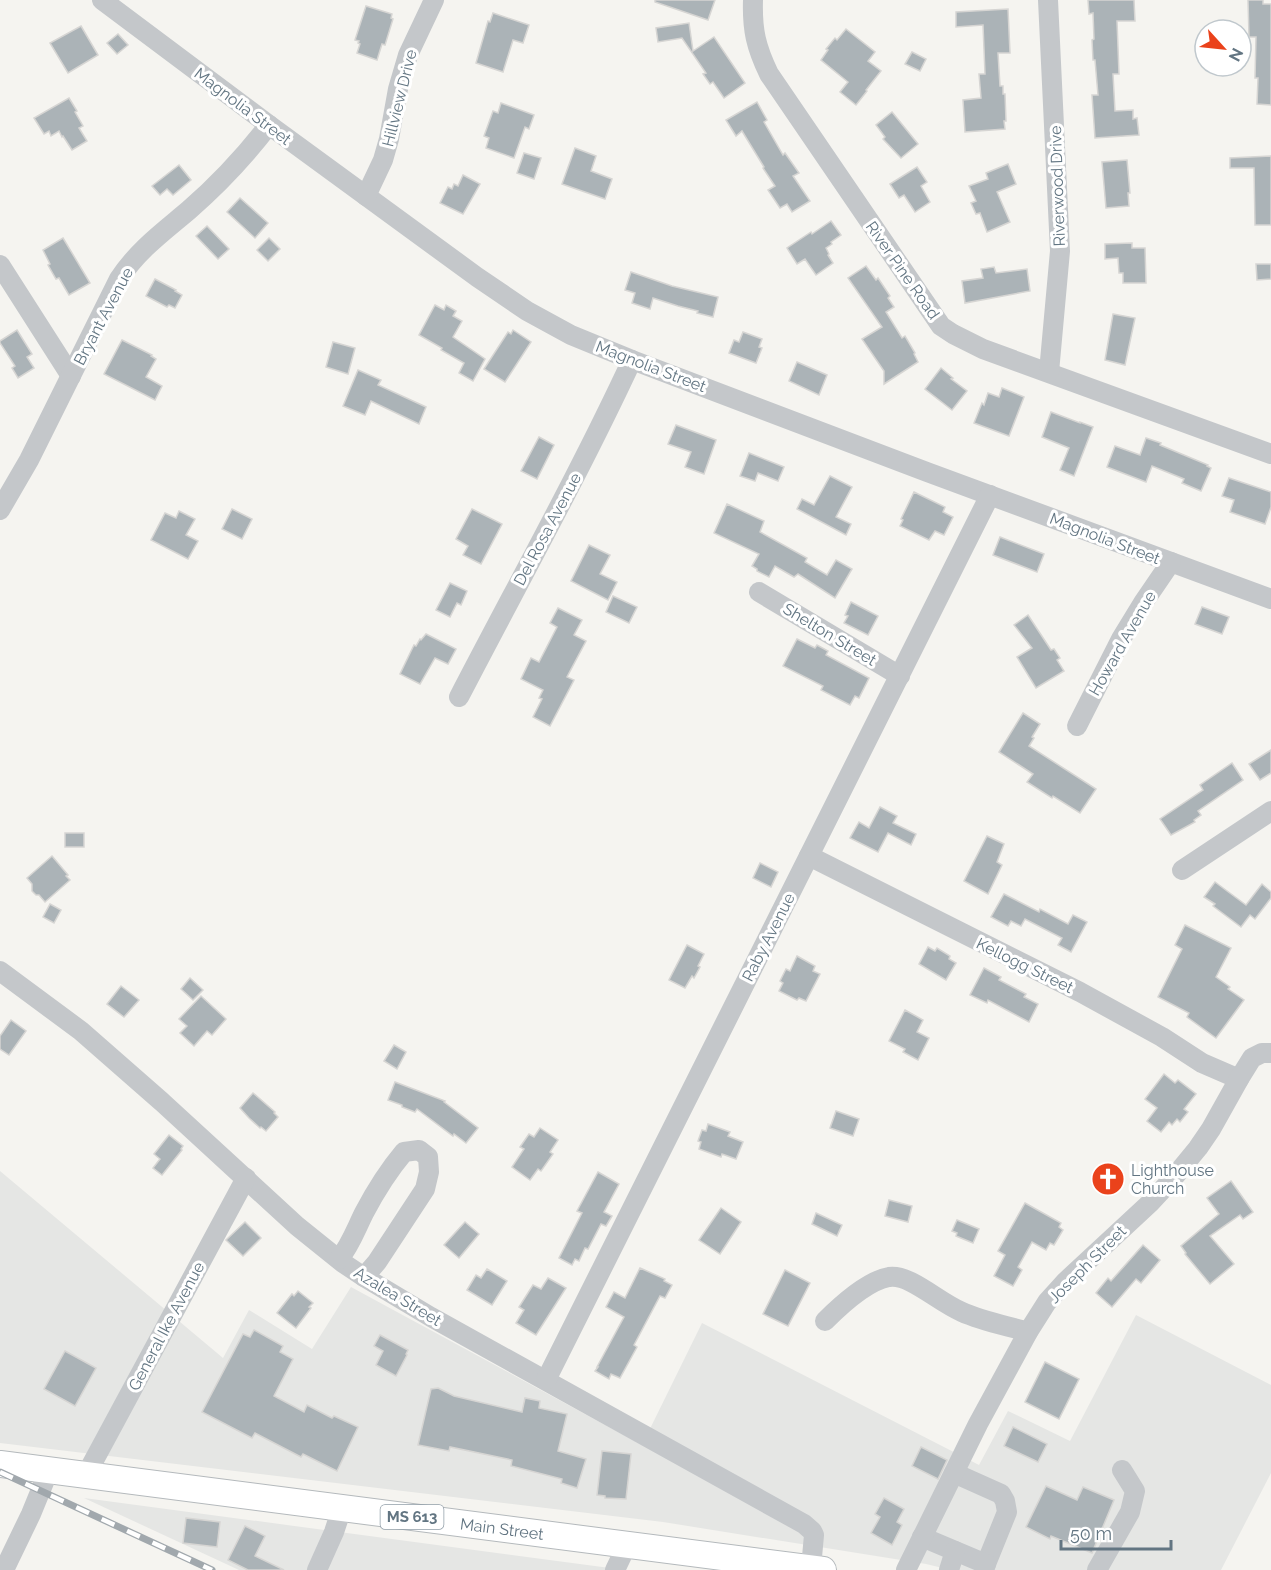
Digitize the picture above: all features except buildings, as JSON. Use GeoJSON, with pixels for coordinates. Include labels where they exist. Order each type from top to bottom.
{"type":"FeatureCollection","features":[{"type":"Feature","properties":{"kind":"main road","name":"Main Street"},"geometry":{"type":"LineString","coordinates":[[0,1464],[45,1481],[86,1475],[817,1569]]}},
{"type":"Feature","properties":{"kind":"street","name":"Magnolia Street"},"geometry":{"type":"LineString","coordinates":[[102,0],[477,277],[527,311],[571,335],[632,360],[1271,599]]}},
{"type":"Feature","properties":{"kind":"street","name":"Hillview Drive"},"geometry":{"type":"LineString","coordinates":[[366,196],[383,160],[398,89],[408,55],[434,0]]}},
{"type":"Feature","properties":{"kind":"street","name":"River Pine Road"},"geometry":{"type":"LineString","coordinates":[[753,0],[754,35],[769,74],[941,326],[983,349],[1271,454]]}},
{"type":"Feature","properties":{"kind":"street","name":"Riverwood Drive"},"geometry":{"type":"LineString","coordinates":[[1048,0],[1060,251],[1049,372]]}},
{"type":"Feature","properties":{"kind":"street","name":"Bryant Avenue"},"geometry":{"type":"LineString","coordinates":[[0,510],[29,460],[127,266],[150,241],[223,179],[247,154],[269,125]]}},
{"type":"Feature","properties":{"kind":"street"},"geometry":{"type":"LineString","coordinates":[[0,265],[71,376]]}},
{"type":"Feature","properties":{"kind":"street","name":"Del Rosa Avenue"},"geometry":{"type":"LineString","coordinates":[[459,697],[573,481],[632,360]]}},
{"type":"Feature","properties":{"kind":"street","name":"Raby Avenue"},"geometry":{"type":"LineString","coordinates":[[546,1380],[990,495]]}},
{"type":"Feature","properties":{"kind":"street","name":"Howard Avenue"},"geometry":{"type":"LineString","coordinates":[[1077,726],[1121,639],[1171,562]]}},
{"type":"Feature","properties":{"kind":"street","name":"Shelton Street"},"geometry":{"type":"LineString","coordinates":[[759,592],[900,676]]}},
{"type":"Feature","properties":{"kind":"street"},"geometry":{"type":"LineString","coordinates":[[1182,870],[1271,812]]}},
{"type":"Feature","properties":{"kind":"street","name":"Kellogg Street"},"geometry":{"type":"LineString","coordinates":[[809,856],[1080,992],[1162,1037],[1202,1063],[1239,1079]]}},
{"type":"Feature","properties":{"kind":"street","name":"Azalea Street"},"geometry":{"type":"LineString","coordinates":[[0,971],[81,1032],[162,1102],[297,1226],[339,1259],[364,1277],[431,1317],[804,1524],[814,1535],[817,1569]]}},
{"type":"Feature","properties":{"kind":"street","name":"Joseph Street"},"geometry":{"type":"LineString","coordinates":[[906,1570],[978,1424],[1047,1302],[1175,1176],[1211,1129],[1252,1058],[1262,1053],[1271,1053]]}},
{"type":"Feature","properties":{"kind":"street"},"geometry":{"type":"LineString","coordinates":[[339,1259],[346,1251],[364,1212],[391,1168],[404,1152],[418,1150],[428,1157],[429,1172],[425,1189],[377,1262],[364,1277]]}},
{"type":"Feature","properties":{"kind":"street","name":"General Ike Avenue"},"geometry":{"type":"LineString","coordinates":[[86,1475],[246,1178]]}},
{"type":"Feature","properties":{"kind":"street"},"geometry":{"type":"LineString","coordinates":[[825,1321],[870,1285],[889,1277],[910,1282],[965,1314],[1029,1332]]}},
{"type":"Feature","properties":{"kind":"street"},"geometry":{"type":"LineString","coordinates":[[1097,1570],[1130,1512],[1135,1491],[1122,1470]]}},
{"type":"Feature","properties":{"kind":"street"},"geometry":{"type":"LineString","coordinates":[[922,1537],[952,1561],[985,1567],[1007,1512],[1005,1501],[1001,1494],[954,1473]]}},
{"type":"Feature","properties":{"kind":"street"},"geometry":{"type":"LineString","coordinates":[[4,1570],[45,1481]]}},
{"type":"Feature","properties":{"kind":"street"},"geometry":{"type":"LineString","coordinates":[[317,1570],[342,1508]]}},
{"type":"Feature","properties":{"kind":"street"},"geometry":{"type":"LineString","coordinates":[[615,1570],[627,1545]]}},
{"type":"Feature","properties":{"kind":"shaded area"},"geometry":{"type":"Polygon","coordinates":[[[0,1171],[223,1358],[249,1310],[312,1349],[351,1287],[642,1445],[702,1323],[979,1465],[1008,1411],[1070,1441],[1136,1315],[1271,1385],[1271,1473],[1221,1570],[951,1570],[926,1564],[663,1522],[0,1443],[0,1171]]]}},
{"type":"Feature","properties":{"kind":"shaded area"},"geometry":{"type":"Polygon","coordinates":[[[84,1498],[625,1570],[239,1570],[84,1498]]]}},
{"type":"Feature","properties":{"kind":"railway"},"geometry":{"type":"LineString","coordinates":[[0,1472],[212,1570]]}},
{"type":"Feature","properties":{"kind":"place","name":"Lighthouse Church"},"geometry":{"type":"Point","coordinates":[1108,1179]}}]}
